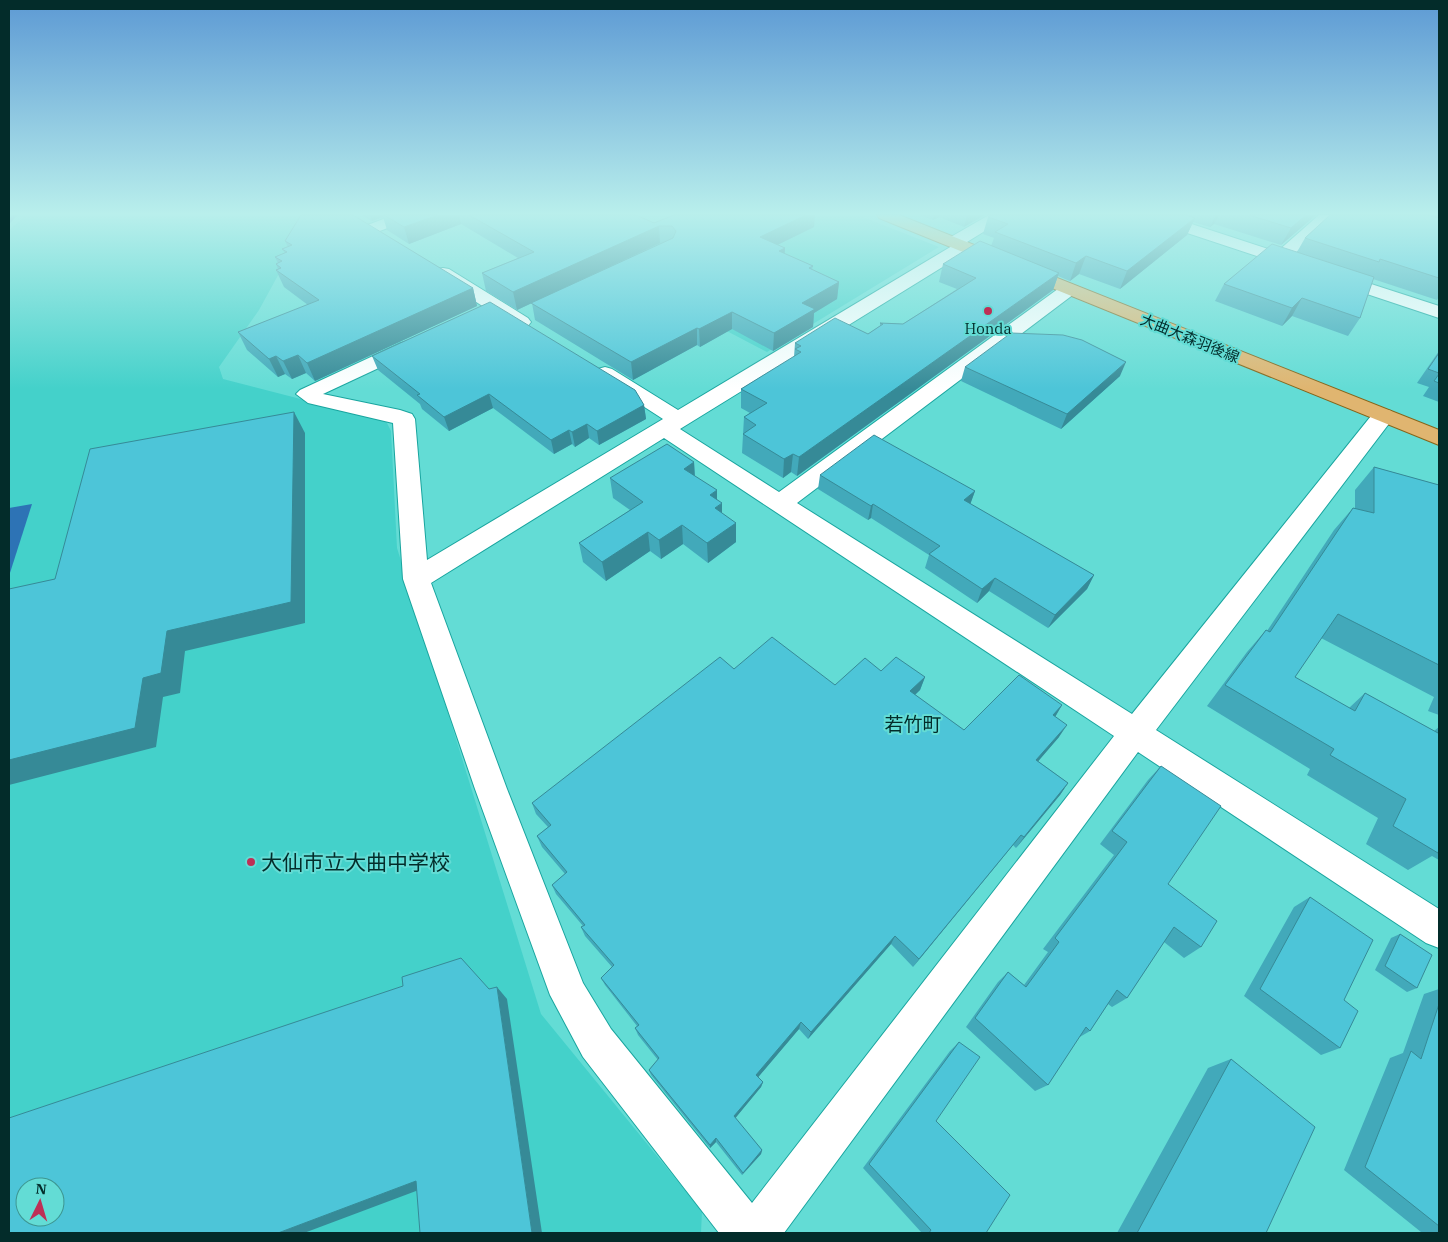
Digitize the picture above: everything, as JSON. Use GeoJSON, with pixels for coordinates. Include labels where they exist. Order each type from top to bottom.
{"type":"FeatureCollection","features":[{"type":"Feature","properties":{"kind":"main road","name":"大曲大森羽後線"},"geometry":{"type":"LineString","coordinates":[[1028,273],[1439,438]]}},
{"type":"Feature","properties":{"kind":"street"},"geometry":{"type":"LineString","coordinates":[[439,273],[487,310],[517,319],[534,320]]}},
{"type":"Feature","properties":{"kind":"street"},"geometry":{"type":"LineString","coordinates":[[416,579],[672,424],[914,273]]}},
{"type":"Feature","properties":{"kind":"street"},"geometry":{"type":"LineString","coordinates":[[1325,273],[1439,312]]}},
{"type":"Feature","properties":{"kind":"street"},"geometry":{"type":"LineString","coordinates":[[780,503],[1068,290]]}},
{"type":"Feature","properties":{"kind":"street"},"geometry":{"type":"LineString","coordinates":[[424,340],[307,394],[315,399],[404,419],[416,579],[491,789],[569,995],[597,1043],[747,1233]]}},
{"type":"Feature","properties":{"kind":"street"},"geometry":{"type":"LineString","coordinates":[[590,364],[780,503],[1439,930]]}},
{"type":"Feature","properties":{"kind":"street"},"geometry":{"type":"LineString","coordinates":[[757,1233],[1135,733],[1383,416]]}},
{"type":"Feature","properties":{"kind":"shaded area","name":"大仙市立大曲中学校"},"geometry":{"type":"Polygon","coordinates":[[[9,273],[279,273],[259,310],[219,367],[223,379],[386,421],[391,431],[397,548],[541,1014],[702,1211],[701,1233],[9,1233],[9,273]]]}},
{"type":"Feature","properties":{"kind":"shaded area"},"geometry":{"type":"Polygon","coordinates":[[[691,273],[896,273],[767,352],[660,296],[691,273]]]}},
{"type":"Feature","properties":{"kind":"shaded area"},"geometry":{"type":"Polygon","coordinates":[[[32,504],[9,576],[9,508],[32,504]]]}},
{"type":"Feature","properties":{"kind":"building"},"geometry":{"type":"Polygon","coordinates":[[[280,273],[448,273],[473,288],[307,363],[298,355],[283,361],[276,356],[269,359],[238,332],[319,300],[280,273]]]}},
{"type":"Feature","properties":{"kind":"building"},"geometry":{"type":"Polygon","coordinates":[[[482,273],[555,273],[513,292],[482,273]]]}},
{"type":"Feature","properties":{"kind":"building"},"geometry":{"type":"Polygon","coordinates":[[[597,273],[820,273],[839,282],[802,303],[815,309],[774,333],[732,312],[631,362],[531,303],[597,273]]]}},
{"type":"Feature","properties":{"kind":"building"},"geometry":{"type":"Polygon","coordinates":[[[964,273],[1059,273],[799,457],[793,454],[784,459],[743,434],[756,425],[744,417],[767,403],[741,389],[801,352],[795,349],[801,346],[795,343],[835,318],[868,334],[883,324],[880,323],[903,324],[976,278],[964,273]]]}},
{"type":"Feature","properties":{"kind":"building"},"geometry":{"type":"Polygon","coordinates":[[[1237,273],[1362,273],[1374,277],[1360,318],[1302,298],[1292,308],[1224,284],[1237,273]]]}},
{"type":"Feature","properties":{"kind":"building"},"geometry":{"type":"Polygon","coordinates":[[[1423,273],[1439,273],[1439,278],[1423,273]]]}},
{"type":"Feature","properties":{"kind":"building"},"geometry":{"type":"Polygon","coordinates":[[[490,302],[635,390],[644,405],[597,431],[587,424],[572,432],[569,430],[551,440],[489,394],[444,417],[417,395],[420,394],[372,356],[490,302]]]}},
{"type":"Feature","properties":{"kind":"building"},"geometry":{"type":"Polygon","coordinates":[[[1011,333],[1063,335],[1082,340],[1126,362],[1067,414],[965,367],[1011,333]]]}},
{"type":"Feature","properties":{"kind":"building"},"geometry":{"type":"Polygon","coordinates":[[[1439,353],[1439,373],[1428,369],[1439,353]]]}},
{"type":"Feature","properties":{"kind":"building"},"geometry":{"type":"Polygon","coordinates":[[[1439,374],[1439,383],[1434,381],[1439,374]]]}},
{"type":"Feature","properties":{"kind":"building"},"geometry":{"type":"Polygon","coordinates":[[[294,412],[291,602],[167,631],[161,673],[143,678],[135,728],[9,760],[9,589],[55,579],[90,449],[294,412]]]}},
{"type":"Feature","properties":{"kind":"building"},"geometry":{"type":"Polygon","coordinates":[[[874,435],[975,491],[964,500],[1094,575],[1055,615],[995,578],[982,589],[929,554],[940,546],[873,504],[871,506],[820,475],[874,435]]]}},
{"type":"Feature","properties":{"kind":"building"},"geometry":{"type":"Polygon","coordinates":[[[667,444],[694,462],[684,469],[717,490],[710,495],[722,503],[715,508],[736,523],[707,543],[682,525],[659,540],[648,532],[602,562],[579,543],[643,502],[610,478],[667,444]]]}},
{"type":"Feature","properties":{"kind":"building"},"geometry":{"type":"Polygon","coordinates":[[[1374,467],[1439,485],[1439,665],[1338,614],[1295,677],[1355,711],[1365,693],[1438,733],[1439,730],[1438,853],[1393,826],[1406,799],[1330,755],[1334,749],[1225,685],[1266,630],[1270,632],[1353,508],[1374,513],[1374,467]]]}},
{"type":"Feature","properties":{"kind":"building"},"geometry":{"type":"Polygon","coordinates":[[[772,637],[835,685],[865,658],[881,671],[896,657],[925,677],[910,691],[964,730],[1019,675],[1062,705],[1053,715],[1067,725],[1036,760],[1068,783],[1024,837],[1021,835],[919,959],[895,936],[811,1032],[801,1022],[756,1075],[763,1082],[734,1116],[762,1150],[743,1173],[716,1138],[710,1145],[649,1070],[659,1058],[635,1028],[639,1025],[601,978],[614,965],[581,927],[585,925],[552,885],[567,872],[537,836],[551,825],[532,803],[720,657],[734,669],[772,637]]]}},
{"type":"Feature","properties":{"kind":"building"},"geometry":{"type":"Polygon","coordinates":[[[1161,766],[1221,806],[1168,884],[1217,921],[1201,947],[1174,927],[1127,998],[1117,990],[1090,1031],[1086,1027],[1048,1085],[975,1018],[1008,972],[1026,987],[1059,942],[1055,938],[1127,842],[1112,831],[1161,766]]]}},
{"type":"Feature","properties":{"kind":"building"},"geometry":{"type":"Polygon","coordinates":[[[1310,897],[1373,940],[1344,1000],[1358,1011],[1340,1048],[1260,989],[1310,897]]]}},
{"type":"Feature","properties":{"kind":"building"},"geometry":{"type":"Polygon","coordinates":[[[1400,934],[1432,955],[1417,988],[1385,966],[1400,934]]]}},
{"type":"Feature","properties":{"kind":"building"},"geometry":{"type":"Polygon","coordinates":[[[461,958],[489,989],[497,987],[532,1233],[420,1233],[416,1181],[278,1233],[9,1233],[9,1118],[403,986],[402,977],[461,958]]]}},
{"type":"Feature","properties":{"kind":"building"},"geometry":{"type":"Polygon","coordinates":[[[1439,1004],[1439,1226],[1365,1167],[1411,1051],[1421,1059],[1439,1004]]]}},
{"type":"Feature","properties":{"kind":"building"},"geometry":{"type":"Polygon","coordinates":[[[959,1042],[980,1057],[936,1121],[1010,1195],[986,1233],[929,1233],[931,1230],[869,1164],[959,1042]]]}},
{"type":"Feature","properties":{"kind":"building"},"geometry":{"type":"Polygon","coordinates":[[[1231,1059],[1315,1127],[1266,1233],[1137,1233],[1231,1059]]]}},
{"type":"Feature","properties":{"kind":"place","name":"Honda"},"geometry":{"type":"Point","coordinates":[988,311]}},
{"type":"Feature","properties":{"kind":"place","name":"大仙市立大曲中学校"},"geometry":{"type":"Point","coordinates":[251,862]}},
{"type":"Feature","properties":{"kind":"district","name":"若竹町"},"geometry":{"type":"Point","coordinates":[913,724]}}]}
